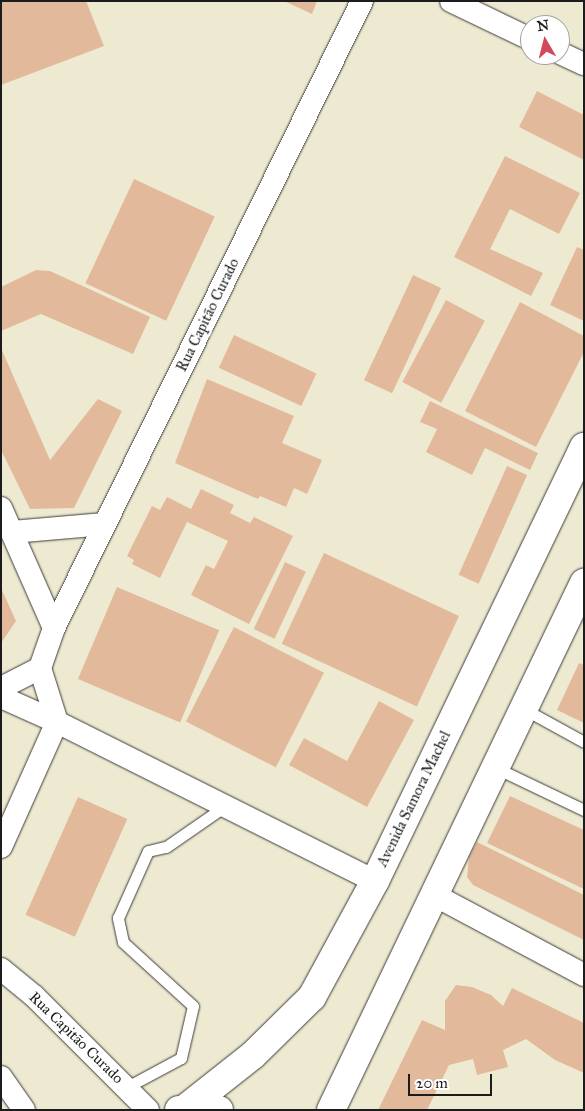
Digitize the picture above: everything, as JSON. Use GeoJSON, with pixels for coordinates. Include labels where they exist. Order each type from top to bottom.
{"type":"FeatureCollection","features":[{"type":"Feature","properties":{"kind":"street","name":"Rua Capitão Curado"},"geometry":{"type":"LineString","coordinates":[[40,668],[54,628],[362,1]]}},
{"type":"Feature","properties":{"kind":"street"},"geometry":{"type":"LineString","coordinates":[[451,1],[520,34]]}},
{"type":"Feature","properties":{"kind":"street"},"geometry":{"type":"LineString","coordinates":[[570,58],[584,64]]}},
{"type":"Feature","properties":{"kind":"street","name":"Avenida Samora Machel"},"geometry":{"type":"LineString","coordinates":[[182,1109],[254,1055],[312,997],[375,881],[584,447]]}},
{"type":"Feature","properties":{"kind":"street"},"geometry":{"type":"LineString","coordinates":[[1,508],[54,628]]}},
{"type":"Feature","properties":{"kind":"street"},"geometry":{"type":"LineString","coordinates":[[12,532],[105,524]]}},
{"type":"Feature","properties":{"kind":"street"},"geometry":{"type":"LineString","coordinates":[[331,1110],[436,896],[494,767],[584,583]]}},
{"type":"Feature","properties":{"kind":"street"},"geometry":{"type":"LineString","coordinates":[[1,688],[40,668],[57,722],[1,847]]}},
{"type":"Feature","properties":{"kind":"street"},"geometry":{"type":"LineString","coordinates":[[1,697],[57,722],[375,881]]}},
{"type":"Feature","properties":{"kind":"street"},"geometry":{"type":"LineString","coordinates":[[436,896],[584,975]]}},
{"type":"Feature","properties":{"kind":"street","name":"Rua Capitão Curado"},"geometry":{"type":"LineString","coordinates":[[1,968],[34,996],[148,1110]]}},
{"type":"Feature","properties":{"kind":"street"},"geometry":{"type":"LineString","coordinates":[[1,1077],[24,1110]]}},
{"type":"Feature","properties":{"kind":"street"},"geometry":{"type":"LineString","coordinates":[[182,1109],[219,1110]]}},
{"type":"Feature","properties":{"kind":"lane"},"geometry":{"type":"LineString","coordinates":[[522,709],[584,742]]}},
{"type":"Feature","properties":{"kind":"lane"},"geometry":{"type":"LineString","coordinates":[[494,767],[584,810]]}},
{"type":"Feature","properties":{"kind":"lane"},"geometry":{"type":"LineString","coordinates":[[127,1087],[181,1058],[193,1006],[123,942],[118,918],[148,851],[166,847],[225,806]]}},
{"type":"Feature","properties":{"kind":"building"},"geometry":{"type":"Polygon","coordinates":[[[1,1],[86,1],[104,46],[1,85],[1,1]]]}},
{"type":"Feature","properties":{"kind":"building"},"geometry":{"type":"Polygon","coordinates":[[[284,1],[317,1],[312,14],[284,1]]]}},
{"type":"Feature","properties":{"kind":"building"},"geometry":{"type":"Polygon","coordinates":[[[537,91],[584,115],[584,160],[519,127],[537,91]]]}},
{"type":"Feature","properties":{"kind":"building"},"geometry":{"type":"Polygon","coordinates":[[[505,156],[580,193],[559,234],[510,209],[490,249],[543,273],[531,296],[454,257],[505,156]]]}},
{"type":"Feature","properties":{"kind":"building"},"geometry":{"type":"Polygon","coordinates":[[[134,179],[215,217],[166,321],[85,283],[134,179]]]}},
{"type":"Feature","properties":{"kind":"building"},"geometry":{"type":"Polygon","coordinates":[[[577,247],[584,250],[584,321],[550,305],[577,247]]]}},
{"type":"Feature","properties":{"kind":"building"},"geometry":{"type":"Polygon","coordinates":[[[36,270],[50,271],[150,317],[133,354],[41,314],[1,331],[1,287],[36,270]]]}},
{"type":"Feature","properties":{"kind":"building"},"geometry":{"type":"Polygon","coordinates":[[[413,275],[441,288],[392,393],[364,380],[413,275]]]}},
{"type":"Feature","properties":{"kind":"building"},"geometry":{"type":"Polygon","coordinates":[[[446,300],[485,321],[441,403],[402,382],[446,300]]]}},
{"type":"Feature","properties":{"kind":"building"},"geometry":{"type":"Polygon","coordinates":[[[520,302],[584,336],[584,352],[536,447],[465,411],[520,302]]]}},
{"type":"Feature","properties":{"kind":"building"},"geometry":{"type":"Polygon","coordinates":[[[234,335],[316,373],[301,406],[219,368],[234,335]]]}},
{"type":"Feature","properties":{"kind":"building"},"geometry":{"type":"Polygon","coordinates":[[[1,348],[50,460],[98,399],[122,411],[74,508],[30,509],[1,450],[1,348]]]}},
{"type":"Feature","properties":{"kind":"building"},"geometry":{"type":"Polygon","coordinates":[[[207,379],[294,416],[282,443],[322,460],[307,494],[294,488],[286,507],[260,496],[258,499],[175,463],[207,379]]]}},
{"type":"Feature","properties":{"kind":"building"},"geometry":{"type":"Polygon","coordinates":[[[430,401],[538,453],[530,470],[485,448],[472,475],[426,452],[437,429],[420,422],[430,401]]]}},
{"type":"Feature","properties":{"kind":"building"},"geometry":{"type":"Polygon","coordinates":[[[507,466],[527,475],[479,584],[459,575],[507,466]]]}},
{"type":"Feature","properties":{"kind":"building"},"geometry":{"type":"Polygon","coordinates":[[[201,489],[234,505],[230,513],[250,523],[254,517],[293,536],[249,624],[191,595],[206,565],[214,569],[228,541],[187,522],[160,578],[132,564],[134,560],[127,556],[152,506],[160,510],[167,497],[191,509],[201,489]]]}},
{"type":"Feature","properties":{"kind":"building"},"geometry":{"type":"Polygon","coordinates":[[[324,553],[459,616],[417,707],[282,644],[324,553]]]}},
{"type":"Feature","properties":{"kind":"building"},"geometry":{"type":"Polygon","coordinates":[[[285,562],[306,572],[275,639],[254,629],[285,562]]]}},
{"type":"Feature","properties":{"kind":"building"},"geometry":{"type":"Polygon","coordinates":[[[117,587],[219,630],[180,722],[78,679],[117,587]]]}},
{"type":"Feature","properties":{"kind":"building"},"geometry":{"type":"Polygon","coordinates":[[[1,588],[16,621],[1,643],[1,588]]]}},
{"type":"Feature","properties":{"kind":"building"},"geometry":{"type":"Polygon","coordinates":[[[234,627],[324,673],[276,767],[186,721],[234,627]]]}},
{"type":"Feature","properties":{"kind":"building"},"geometry":{"type":"Polygon","coordinates":[[[579,663],[584,665],[584,723],[557,710],[579,663]]]}},
{"type":"Feature","properties":{"kind":"building"},"geometry":{"type":"Polygon","coordinates":[[[379,701],[414,720],[367,807],[289,765],[304,738],[347,761],[379,701]]]}},
{"type":"Feature","properties":{"kind":"building"},"geometry":{"type":"Polygon","coordinates":[[[510,796],[584,830],[584,889],[487,843],[510,796]]]}},
{"type":"Feature","properties":{"kind":"building"},"geometry":{"type":"Polygon","coordinates":[[[78,797],[127,819],[75,937],[26,915],[78,797]]]}},
{"type":"Feature","properties":{"kind":"building"},"geometry":{"type":"Polygon","coordinates":[[[477,842],[584,895],[584,940],[473,885],[467,877],[469,857],[477,842]]]}},
{"type":"Feature","properties":{"kind":"building"},"geometry":{"type":"Polygon","coordinates":[[[456,985],[472,987],[491,995],[503,1006],[512,988],[584,1023],[584,1073],[555,1060],[526,1039],[503,1050],[508,1067],[477,1075],[473,1059],[449,1065],[427,1110],[378,1110],[422,1020],[445,1030],[445,1001],[456,985]]]}}]}
